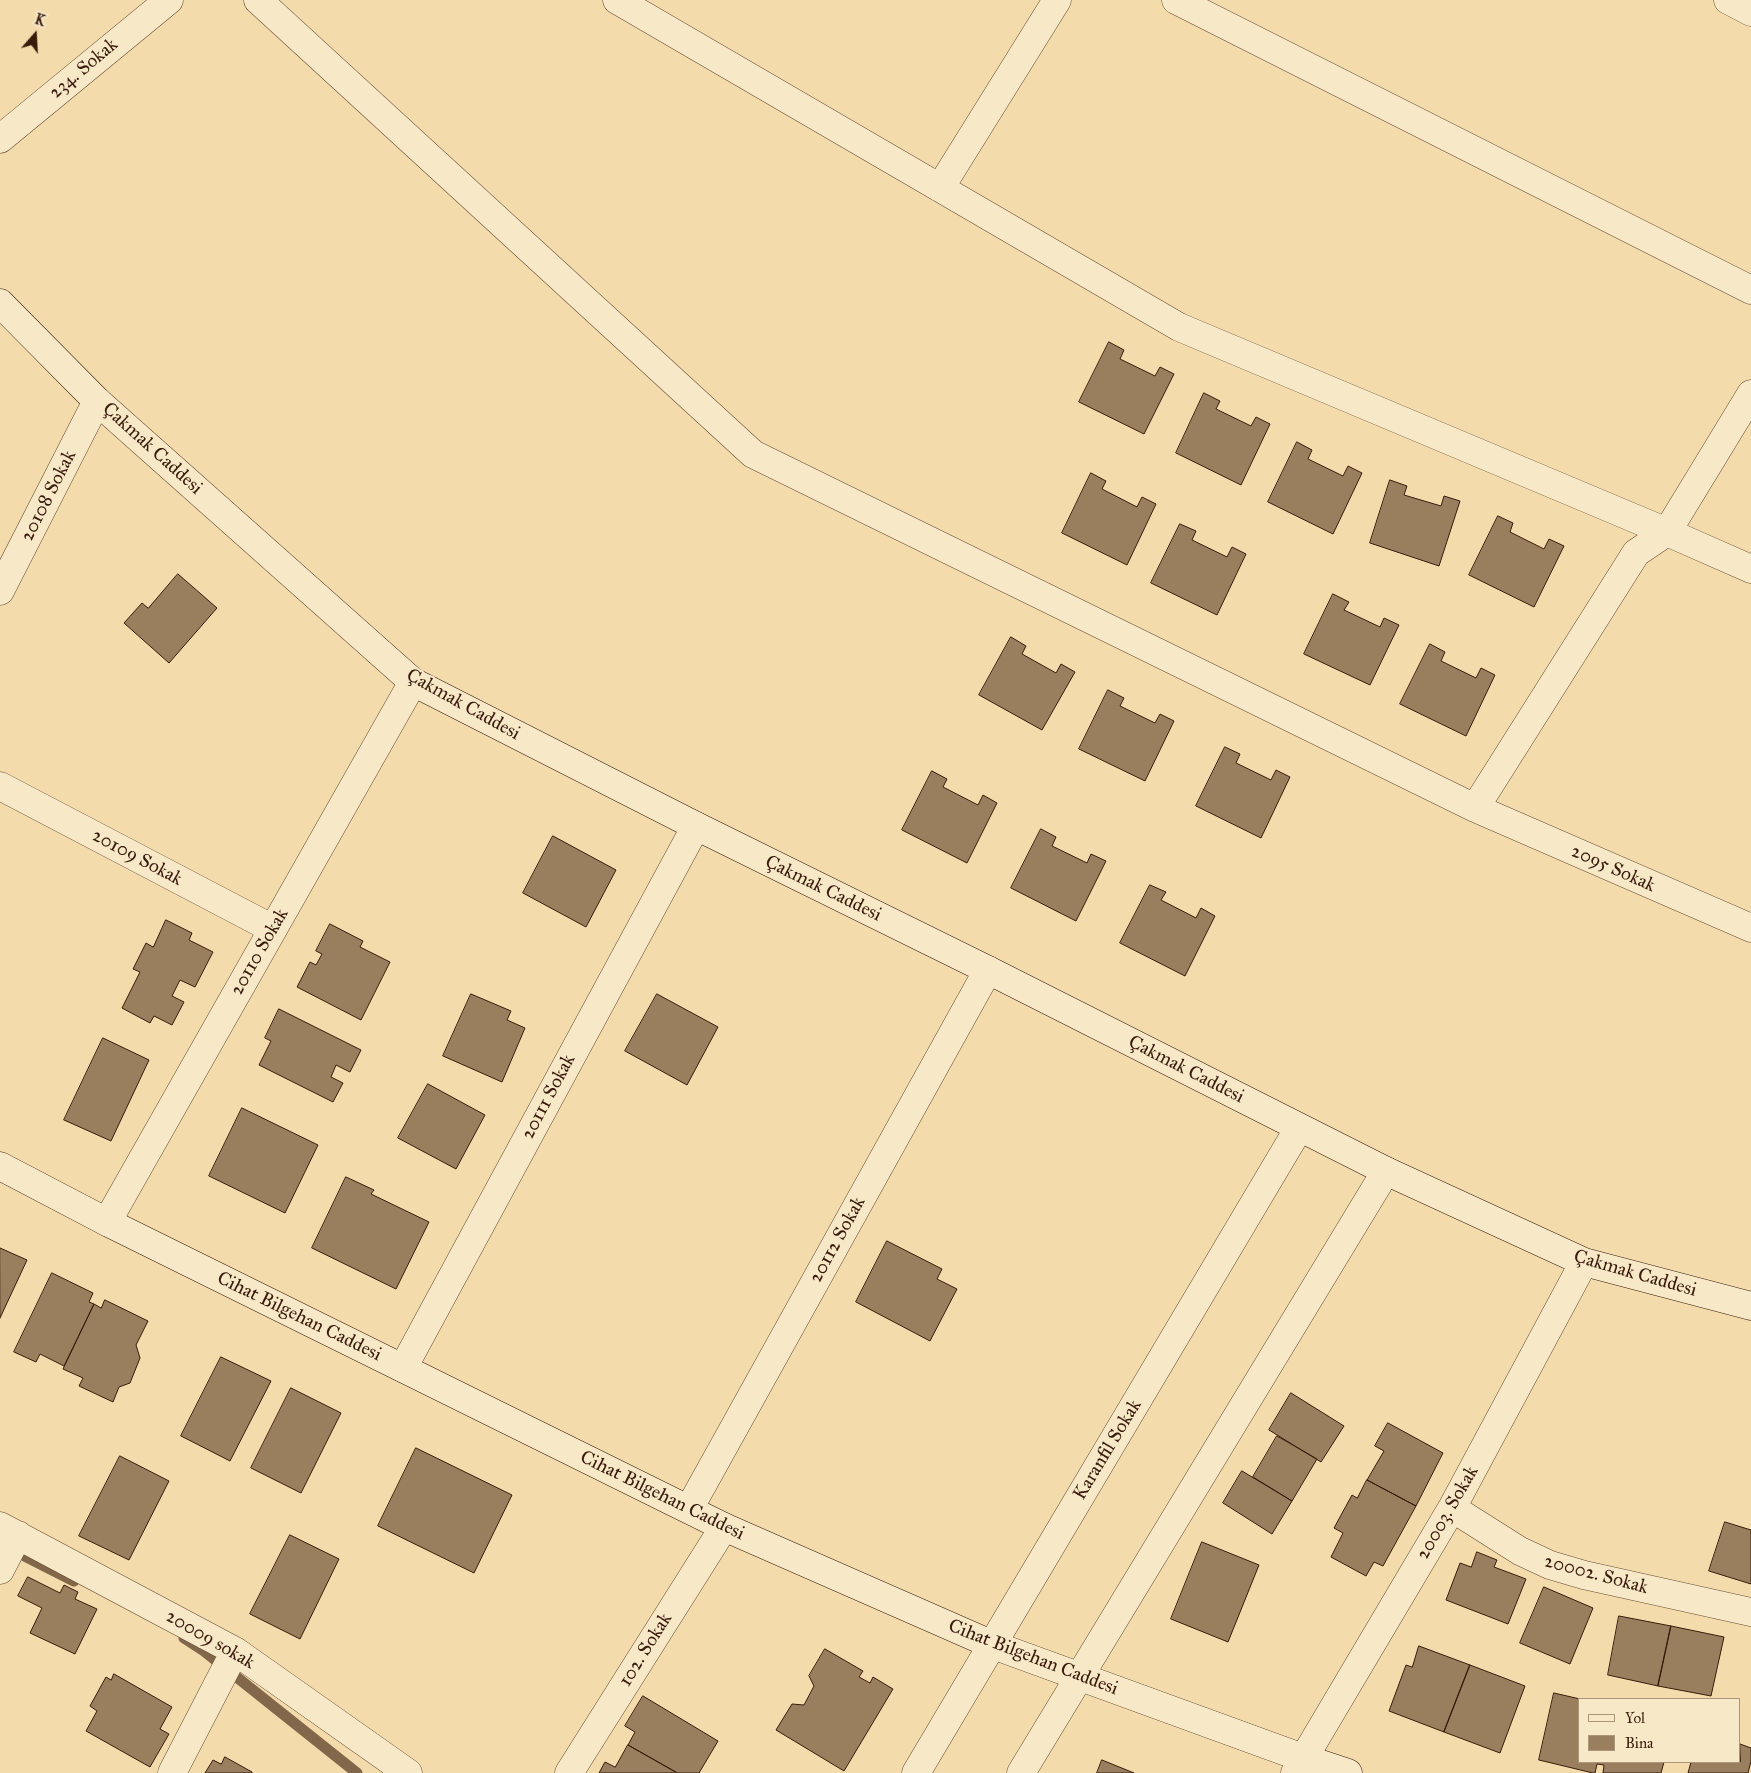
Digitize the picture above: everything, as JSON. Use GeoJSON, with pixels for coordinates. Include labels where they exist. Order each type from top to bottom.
{"type":"FeatureCollection","features":[{"type":"Feature","properties":{"kind":"street","name":"234. Sokak"},"geometry":{"type":"LineString","coordinates":[[0,139],[168,0]]}},
{"type":"Feature","properties":{"kind":"street","name":"2095 Sokak"},"geometry":{"type":"LineString","coordinates":[[258,0],[753,454],[1475,808],[1751,928]]}},
{"type":"Feature","properties":{"kind":"street"},"geometry":{"type":"LineString","coordinates":[[617,0],[1179,327],[1751,569]]}},
{"type":"Feature","properties":{"kind":"street"},"geometry":{"type":"LineString","coordinates":[[940,188],[1057,0]]}},
{"type":"Feature","properties":{"kind":"street"},"geometry":{"type":"LineString","coordinates":[[1176,0],[1751,290]]}},
{"type":"Feature","properties":{"kind":"street"},"geometry":{"type":"LineString","coordinates":[[1728,0],[1751,12]]}},
{"type":"Feature","properties":{"kind":"street","name":"Çakmak Caddesi"},"geometry":{"type":"LineString","coordinates":[[0,303],[97,400],[413,682],[696,826],[988,970],[1386,1171],[1584,1262],[1751,1306]]}},
{"type":"Feature","properties":{"kind":"street"},"geometry":{"type":"LineString","coordinates":[[1475,808],[1636,554],[1666,532],[1751,394]]}},
{"type":"Feature","properties":{"kind":"street","name":"20108 Sokak"},"geometry":{"type":"LineString","coordinates":[[2,581],[97,400]]}},
{"type":"Feature","properties":{"kind":"street","name":"20110 Sokak"},"geometry":{"type":"LineString","coordinates":[[107,1222],[413,682]]}},
{"type":"Feature","properties":{"kind":"street","name":"20109 Sokak"},"geometry":{"type":"LineString","coordinates":[[0,786],[273,929]]}},
{"type":"Feature","properties":{"kind":"street","name":"20111 Sokak"},"geometry":{"type":"LineString","coordinates":[[403,1368],[696,826]]}},
{"type":"Feature","properties":{"kind":"street","name":"20112 Sokak"},"geometry":{"type":"LineString","coordinates":[[689,1510],[988,970]]}},
{"type":"Feature","properties":{"kind":"street","name":"Karanfil Sokak"},"geometry":{"type":"LineString","coordinates":[[916,1773],[1299,1128]]}},
{"type":"Feature","properties":{"kind":"street","name":"Cihat Bilgehan Caddesi"},"geometry":{"type":"LineString","coordinates":[[0,1166],[107,1222],[724,1526],[992,1645],[1079,1677],[1299,1766],[1348,1773]]}},
{"type":"Feature","properties":{"kind":"street"},"geometry":{"type":"LineString","coordinates":[[1021,1773],[1386,1171]]}},
{"type":"Feature","properties":{"kind":"street","name":"20003. Sokak"},"geometry":{"type":"LineString","coordinates":[[1299,1766],[1452,1508],[1584,1262]]}},
{"type":"Feature","properties":{"kind":"street","name":"20002. Sokak"},"geometry":{"type":"LineString","coordinates":[[1452,1508],[1520,1552],[1550,1565],[1584,1575],[1751,1612]]}},
{"type":"Feature","properties":{"kind":"street","name":"102. Sokak"},"geometry":{"type":"LineString","coordinates":[[569,1773],[724,1526]]}},
{"type":"Feature","properties":{"kind":"street"},"geometry":{"type":"LineString","coordinates":[[0,1570],[11,1533]]}},
{"type":"Feature","properties":{"kind":"street","name":"20009 sokak"},"geometry":{"type":"LineString","coordinates":[[11,1533],[235,1652],[408,1773]]}},
{"type":"Feature","properties":{"kind":"street"},"geometry":{"type":"LineString","coordinates":[[172,1773],[235,1652]]}},
{"type":"Feature","properties":{"kind":"building"},"geometry":{"type":"Polygon","coordinates":[[[1109,342],[1124,350],[1120,359],[1155,376],[1160,367],[1174,374],[1144,434],[1079,402],[1109,342]]]}},
{"type":"Feature","properties":{"kind":"building"},"geometry":{"type":"Polygon","coordinates":[[[1204,393],[1220,401],[1216,409],[1251,426],[1256,417],[1270,424],[1241,485],[1176,453],[1204,393]]]}},
{"type":"Feature","properties":{"kind":"building"},"geometry":{"type":"Polygon","coordinates":[[[1297,442],[1312,450],[1308,459],[1343,476],[1348,466],[1362,473],[1333,534],[1268,502],[1297,442]]]}},
{"type":"Feature","properties":{"kind":"building"},"geometry":{"type":"Polygon","coordinates":[[[1091,473],[1106,481],[1102,489],[1137,507],[1142,497],[1156,504],[1127,565],[1062,533],[1091,473]]]}},
{"type":"Feature","properties":{"kind":"building"},"geometry":{"type":"Polygon","coordinates":[[[1390,480],[1407,486],[1404,495],[1441,506],[1444,496],[1460,501],[1439,566],[1370,543],[1390,480]]]}},
{"type":"Feature","properties":{"kind":"building"},"geometry":{"type":"Polygon","coordinates":[[[1498,516],[1513,523],[1510,532],[1544,549],[1549,539],[1564,546],[1534,607],[1469,575],[1498,516]]]}},
{"type":"Feature","properties":{"kind":"building"},"geometry":{"type":"Polygon","coordinates":[[[1180,524],[1196,531],[1192,540],[1227,557],[1232,547],[1246,554],[1217,615],[1151,583],[1180,524]]]}},
{"type":"Feature","properties":{"kind":"building"},"geometry":{"type":"Polygon","coordinates":[[[178,574],[217,608],[169,663],[124,623],[142,603],[148,608],[178,574]]]}},
{"type":"Feature","properties":{"kind":"building"},"geometry":{"type":"Polygon","coordinates":[[[1333,594],[1349,602],[1344,610],[1380,627],[1384,618],[1399,625],[1370,685],[1304,654],[1333,594]]]}},
{"type":"Feature","properties":{"kind":"building"},"geometry":{"type":"Polygon","coordinates":[[[1011,637],[1026,646],[1022,654],[1056,673],[1061,664],[1075,672],[1042,730],[979,695],[1011,637]]]}},
{"type":"Feature","properties":{"kind":"building"},"geometry":{"type":"Polygon","coordinates":[[[1430,644],[1445,652],[1441,661],[1476,678],[1481,668],[1495,675],[1466,736],[1400,704],[1430,644]]]}},
{"type":"Feature","properties":{"kind":"building"},"geometry":{"type":"Polygon","coordinates":[[[1108,690],[1124,698],[1120,706],[1155,723],[1160,714],[1174,721],[1145,781],[1079,749],[1108,690]]]}},
{"type":"Feature","properties":{"kind":"building"},"geometry":{"type":"Polygon","coordinates":[[[1225,747],[1240,754],[1236,763],[1271,780],[1276,770],[1290,777],[1261,838],[1196,806],[1225,747]]]}},
{"type":"Feature","properties":{"kind":"building"},"geometry":{"type":"Polygon","coordinates":[[[932,771],[947,779],[943,787],[978,805],[983,795],[997,803],[967,863],[902,830],[932,771]]]}},
{"type":"Feature","properties":{"kind":"building"},"geometry":{"type":"Polygon","coordinates":[[[1041,829],[1056,837],[1052,846],[1087,863],[1091,854],[1106,861],[1076,921],[1011,888],[1041,829]]]}},
{"type":"Feature","properties":{"kind":"building"},"geometry":{"type":"Polygon","coordinates":[[[553,836],[616,870],[586,927],[523,893],[553,836]]]}},
{"type":"Feature","properties":{"kind":"building"},"geometry":{"type":"Polygon","coordinates":[[[1150,885],[1166,892],[1161,900],[1196,918],[1201,908],[1215,916],[1185,976],[1120,943],[1150,885]]]}},
{"type":"Feature","properties":{"kind":"building"},"geometry":{"type":"Polygon","coordinates":[[[166,920],[192,933],[189,940],[213,952],[195,987],[180,980],[172,996],[184,1002],[172,1025],[154,1016],[150,1023],[122,1008],[140,972],[133,969],[146,943],[153,947],[166,920]]]}},
{"type":"Feature","properties":{"kind":"building"},"geometry":{"type":"Polygon","coordinates":[[[330,924],[363,941],[360,947],[390,962],[361,1020],[297,987],[310,962],[316,965],[322,954],[316,951],[330,924]]]}},
{"type":"Feature","properties":{"kind":"building"},"geometry":{"type":"Polygon","coordinates":[[[471,994],[511,1011],[507,1020],[525,1028],[502,1082],[443,1056],[471,994]]]}},
{"type":"Feature","properties":{"kind":"building"},"geometry":{"type":"Polygon","coordinates":[[[657,994],[718,1027],[687,1085],[625,1051],[657,994]]]}},
{"type":"Feature","properties":{"kind":"building"},"geometry":{"type":"Polygon","coordinates":[[[279,1009],[361,1050],[350,1072],[336,1065],[331,1077],[343,1083],[333,1102],[259,1065],[271,1041],[265,1038],[279,1009]]]}},
{"type":"Feature","properties":{"kind":"building"},"geometry":{"type":"Polygon","coordinates":[[[103,1038],[149,1060],[111,1141],[64,1120],[103,1038]]]}},
{"type":"Feature","properties":{"kind":"building"},"geometry":{"type":"Polygon","coordinates":[[[428,1084],[485,1115],[456,1169],[398,1138],[428,1084]]]}},
{"type":"Feature","properties":{"kind":"building"},"geometry":{"type":"Polygon","coordinates":[[[242,1108],[318,1145],[285,1213],[209,1176],[242,1108]]]}},
{"type":"Feature","properties":{"kind":"building"},"geometry":{"type":"Polygon","coordinates":[[[346,1177],[374,1190],[371,1194],[429,1222],[396,1289],[312,1248],[346,1177]]]}},
{"type":"Feature","properties":{"kind":"building"},"geometry":{"type":"Polygon","coordinates":[[[887,1241],[942,1269],[937,1279],[957,1289],[930,1341],[856,1302],[887,1241]]]}},
{"type":"Feature","properties":{"kind":"building"},"geometry":{"type":"Polygon","coordinates":[[[0,1248],[27,1260],[0,1318],[0,1248]]]}},
{"type":"Feature","properties":{"kind":"building"},"geometry":{"type":"Polygon","coordinates":[[[52,1273],[93,1293],[89,1302],[94,1304],[64,1366],[40,1354],[36,1362],[14,1352],[52,1273]]]}},
{"type":"Feature","properties":{"kind":"building"},"geometry":{"type":"Polygon","coordinates":[[[105,1300],[148,1321],[136,1345],[140,1358],[130,1383],[119,1387],[113,1402],[79,1386],[83,1378],[63,1369],[94,1304],[101,1308],[105,1300]]]}},
{"type":"Feature","properties":{"kind":"building"},"geometry":{"type":"Polygon","coordinates":[[[221,1357],[271,1381],[230,1461],[181,1436],[221,1357]]]}},
{"type":"Feature","properties":{"kind":"building"},"geometry":{"type":"Polygon","coordinates":[[[291,1388],[341,1413],[301,1493],[251,1468],[291,1388]]]}},
{"type":"Feature","properties":{"kind":"building"},"geometry":{"type":"Polygon","coordinates":[[[1291,1393],[1344,1426],[1321,1462],[1269,1430],[1291,1393]]]}},
{"type":"Feature","properties":{"kind":"building"},"geometry":{"type":"Polygon","coordinates":[[[1388,1423],[1443,1453],[1416,1506],[1367,1480],[1384,1451],[1375,1446],[1388,1423]]]}},
{"type":"Feature","properties":{"kind":"building"},"geometry":{"type":"Polygon","coordinates":[[[1277,1436],[1317,1459],[1292,1501],[1253,1477],[1277,1436]]]}},
{"type":"Feature","properties":{"kind":"building"},"geometry":{"type":"Polygon","coordinates":[[[416,1448],[512,1495],[474,1573],[378,1526],[416,1448]]]}},
{"type":"Feature","properties":{"kind":"building"},"geometry":{"type":"Polygon","coordinates":[[[120,1456],[169,1481],[129,1560],[79,1536],[120,1456]]]}},
{"type":"Feature","properties":{"kind":"building"},"geometry":{"type":"Polygon","coordinates":[[[1242,1471],[1292,1501],[1272,1534],[1223,1503],[1242,1471]]]}},
{"type":"Feature","properties":{"kind":"building"},"geometry":{"type":"Polygon","coordinates":[[[1367,1480],[1416,1506],[1383,1566],[1374,1562],[1366,1576],[1331,1557],[1343,1533],[1334,1528],[1352,1495],[1357,1498],[1367,1480]]]}},
{"type":"Feature","properties":{"kind":"building"},"geometry":{"type":"Polygon","coordinates":[[[1725,1522],[1751,1530],[1751,1584],[1709,1571],[1725,1522]]]}},
{"type":"Feature","properties":{"kind":"building"},"geometry":{"type":"Polygon","coordinates":[[[290,1535],[339,1559],[300,1639],[250,1614],[290,1535]]]}},
{"type":"Feature","properties":{"kind":"building"},"geometry":{"type":"Polygon","coordinates":[[[1202,1542],[1259,1565],[1228,1642],[1171,1619],[1202,1542]]]}},
{"type":"Feature","properties":{"kind":"building"},"geometry":{"type":"Polygon","coordinates":[[[1477,1552],[1497,1560],[1494,1567],[1526,1579],[1508,1624],[1446,1600],[1460,1563],[1471,1567],[1477,1552]]]}},
{"type":"Feature","properties":{"kind":"building"},"geometry":{"type":"Polygon","coordinates":[[[28,1577],[60,1593],[64,1585],[78,1592],[75,1599],[97,1609],[75,1654],[30,1633],[42,1608],[18,1596],[28,1577]]]}},
{"type":"Feature","properties":{"kind":"building"},"geometry":{"type":"Polygon","coordinates":[[[1544,1587],[1593,1608],[1570,1664],[1520,1643],[1544,1587]]]}},
{"type":"Feature","properties":{"kind":"building"},"geometry":{"type":"Polygon","coordinates":[[[1619,1616],[1671,1626],[1658,1686],[1608,1675],[1619,1616]]]}},
{"type":"Feature","properties":{"kind":"building"},"geometry":{"type":"Polygon","coordinates":[[[1671,1626],[1724,1637],[1711,1696],[1658,1686],[1671,1626]]]}},
{"type":"Feature","properties":{"kind":"building"},"geometry":{"type":"Polygon","coordinates":[[[1419,1646],[1470,1665],[1444,1732],[1389,1711],[1406,1665],[1412,1667],[1419,1646]]]}},
{"type":"Feature","properties":{"kind":"building"},"geometry":{"type":"Polygon","coordinates":[[[825,1649],[863,1671],[859,1677],[870,1683],[873,1677],[893,1689],[844,1771],[776,1730],[792,1704],[804,1705],[814,1686],[809,1676],[825,1649]]]}},
{"type":"Feature","properties":{"kind":"building"},"geometry":{"type":"Polygon","coordinates":[[[1470,1665],[1525,1686],[1500,1753],[1444,1732],[1470,1665]]]}},
{"type":"Feature","properties":{"kind":"building"},"geometry":{"type":"Polygon","coordinates":[[[114,1674],[172,1707],[160,1729],[169,1734],[150,1767],[86,1731],[97,1711],[90,1706],[106,1677],[111,1680],[114,1674]]]}},
{"type":"Feature","properties":{"kind":"building"},"geometry":{"type":"Polygon","coordinates":[[[1554,1693],[1578,1699],[1578,1763],[1664,1763],[1661,1773],[1603,1773],[1604,1765],[1597,1764],[1595,1773],[1593,1773],[1539,1760],[1554,1693]]]}},
{"type":"Feature","properties":{"kind":"building"},"geometry":{"type":"Polygon","coordinates":[[[643,1696],[718,1741],[699,1773],[677,1773],[628,1745],[635,1732],[625,1726],[643,1696]]]}},
{"type":"Feature","properties":{"kind":"building"},"geometry":{"type":"Polygon","coordinates":[[[1741,1744],[1751,1748],[1751,1761],[1748,1773],[1688,1773],[1691,1763],[1741,1763],[1741,1744]]]}},
{"type":"Feature","properties":{"kind":"building"},"geometry":{"type":"Polygon","coordinates":[[[628,1745],[676,1772],[599,1773],[605,1762],[615,1767],[628,1745]]]}},
{"type":"Feature","properties":{"kind":"building"},"geometry":{"type":"Polygon","coordinates":[[[225,1757],[252,1773],[205,1773],[213,1760],[221,1764],[225,1757]]]}},
{"type":"Feature","properties":{"kind":"building"},"geometry":{"type":"Polygon","coordinates":[[[1102,1760],[1134,1773],[1097,1773],[1102,1760]]]}},
{"type":"Feature","properties":{"kind":"waterway"},"geometry":{"type":"LineString","coordinates":[[11,1549],[74,1581]]}},
{"type":"Feature","properties":{"kind":"waterway"},"geometry":{"type":"LineString","coordinates":[[184,1638],[204,1651],[357,1773]]}}]}
